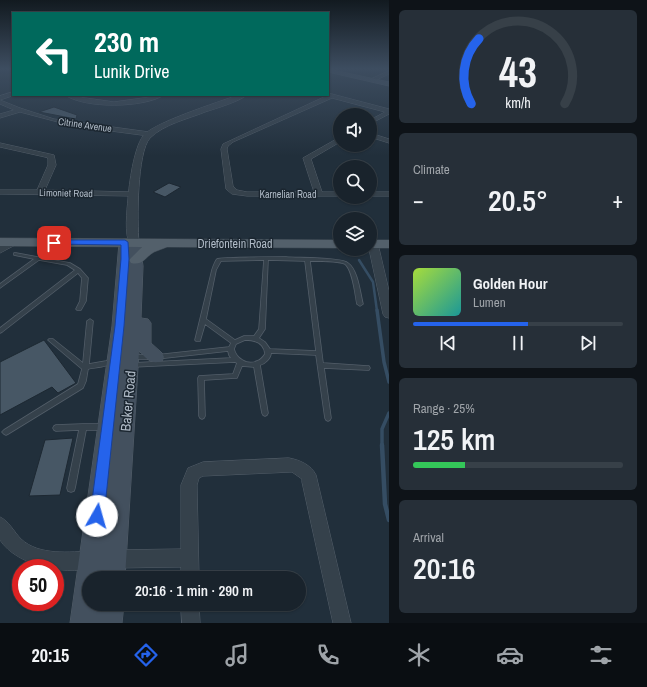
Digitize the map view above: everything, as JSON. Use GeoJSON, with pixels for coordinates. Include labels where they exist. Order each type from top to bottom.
{"type":"FeatureCollection","features":[{"type":"Feature","properties":{"kind":"main road","name":"Driefontein Road"},"geometry":{"type":"LineString","coordinates":[[10,246],[130,242],[333,244]]}},
{"type":"Feature","properties":{"kind":"main road","name":"Baker Road"},"geometry":{"type":"LineString","coordinates":[[90,571],[108,426],[120,362],[135,298],[136,260],[130,242]]}},
{"type":"Feature","properties":{"kind":"main road","name":"Baker Road"},"geometry":{"type":"LineString","coordinates":[[114,569],[123,289],[130,242]]}},
{"type":"Feature","properties":{"kind":"main road"},"geometry":{"type":"LineString","coordinates":[[136,260],[147,250],[167,243]]}},
{"type":"Feature","properties":{"kind":"main road"},"geometry":{"type":"LineString","coordinates":[[377,244],[389,244]]}},
{"type":"Feature","properties":{"kind":"main road"},"geometry":{"type":"LineString","coordinates":[[135,298],[142,312],[143,345],[156,357]]}},
{"type":"Feature","properties":{"kind":"main road","name":"Baker Road"},"geometry":{"type":"LineString","coordinates":[[83,623],[85,611]]}},
{"type":"Feature","properties":{"kind":"main road"},"geometry":{"type":"LineString","coordinates":[[109,623],[110,611]]}},
{"type":"Feature","properties":{"kind":"street"},"geometry":{"type":"LineString","coordinates":[[74,98],[89,102],[114,104],[136,102],[150,98]]}},
{"type":"Feature","properties":{"kind":"street"},"geometry":{"type":"LineString","coordinates":[[130,242],[133,194],[142,144],[148,134],[162,126],[236,98]]}},
{"type":"Feature","properties":{"kind":"street","name":"Karnelian Road"},"geometry":{"type":"LineString","coordinates":[[324,98],[225,145],[224,149],[229,186],[236,192],[247,194],[333,194]]}},
{"type":"Feature","properties":{"kind":"street"},"geometry":{"type":"LineString","coordinates":[[341,98],[389,112]]}},
{"type":"Feature","properties":{"kind":"street","name":"Citrine Avenue"},"geometry":{"type":"LineString","coordinates":[[0,102],[18,111],[48,119],[148,134]]}},
{"type":"Feature","properties":{"kind":"street"},"geometry":{"type":"LineString","coordinates":[[0,116],[18,111]]}},
{"type":"Feature","properties":{"kind":"street"},"geometry":{"type":"LineString","coordinates":[[377,118],[389,112]]}},
{"type":"Feature","properties":{"kind":"street"},"geometry":{"type":"LineString","coordinates":[[377,137],[389,141]]}},
{"type":"Feature","properties":{"kind":"street"},"geometry":{"type":"LineString","coordinates":[[319,194],[307,158],[333,143]]}},
{"type":"Feature","properties":{"kind":"street"},"geometry":{"type":"LineString","coordinates":[[0,145],[51,157],[52,165],[40,193]]}},
{"type":"Feature","properties":{"kind":"street","name":"Limoniet Road"},"geometry":{"type":"LineString","coordinates":[[0,192],[133,194]]}},
{"type":"Feature","properties":{"kind":"street"},"geometry":{"type":"LineString","coordinates":[[377,194],[389,194]]}},
{"type":"Feature","properties":{"kind":"street"},"geometry":{"type":"LineString","coordinates":[[0,250],[10,246]]}},
{"type":"Feature","properties":{"kind":"street"},"geometry":{"type":"LineString","coordinates":[[377,255],[389,314]]}},
{"type":"Feature","properties":{"kind":"street"},"geometry":{"type":"LineString","coordinates":[[190,571],[189,485],[193,473],[203,469],[295,466],[305,472],[310,482],[342,623]]}},
{"type":"Feature","properties":{"kind":"street"},"geometry":{"type":"LineString","coordinates":[[0,525],[4,533],[20,549],[32,557],[63,561],[86,571]]}},
{"type":"Feature","properties":{"kind":"street"},"geometry":{"type":"LineString","coordinates":[[102,571],[189,558]]}},
{"type":"Feature","properties":{"kind":"street"},"geometry":{"type":"LineString","coordinates":[[190,611],[191,623]]}},
{"type":"Feature","properties":{"kind":"lane"},"geometry":{"type":"LineString","coordinates":[[10,246],[38,258],[68,264],[78,270],[85,278],[83,301],[80,309]]}},
{"type":"Feature","properties":{"kind":"lane"},"geometry":{"type":"LineString","coordinates":[[0,286],[38,258]]}},
{"type":"Feature","properties":{"kind":"lane"},"geometry":{"type":"LineString","coordinates":[[198,340],[214,270],[219,260],[307,260],[344,262],[350,267],[360,304]]}},
{"type":"Feature","properties":{"kind":"lane"},"geometry":{"type":"LineString","coordinates":[[255,339],[262,329],[266,260]]}},
{"type":"Feature","properties":{"kind":"lane"},"geometry":{"type":"LineString","coordinates":[[307,260],[328,418]]}},
{"type":"Feature","properties":{"kind":"lane"},"geometry":{"type":"LineString","coordinates":[[0,331],[78,270]]}},
{"type":"Feature","properties":{"kind":"lane"},"geometry":{"type":"LineString","coordinates":[[203,320],[234,342]]}},
{"type":"Feature","properties":{"kind":"lane"},"geometry":{"type":"LineString","coordinates":[[6,432],[81,386],[84,381],[84,367],[90,321]]}},
{"type":"Feature","properties":{"kind":"lane"},"geometry":{"type":"LineString","coordinates":[[244,338],[255,339],[264,343],[268,351],[266,359],[257,364],[245,365],[237,361],[232,356],[230,349],[234,342],[244,338]]}},
{"type":"Feature","properties":{"kind":"lane"},"geometry":{"type":"LineString","coordinates":[[51,340],[84,367],[230,349]]}},
{"type":"Feature","properties":{"kind":"lane"},"geometry":{"type":"LineString","coordinates":[[268,351],[319,353]]}},
{"type":"Feature","properties":{"kind":"lane"},"geometry":{"type":"LineString","coordinates":[[120,362],[237,361]]}},
{"type":"Feature","properties":{"kind":"lane"},"geometry":{"type":"LineString","coordinates":[[202,416],[201,378],[235,376],[237,361]]}},
{"type":"Feature","properties":{"kind":"lane"},"geometry":{"type":"LineString","coordinates":[[257,364],[265,413]]}},
{"type":"Feature","properties":{"kind":"lane"},"geometry":{"type":"LineString","coordinates":[[321,364],[367,368]]}},
{"type":"Feature","properties":{"kind":"lane"},"geometry":{"type":"LineString","coordinates":[[56,428],[108,426]]}},
{"type":"Feature","properties":{"kind":"lane"},"geometry":{"type":"LineString","coordinates":[[71,488],[83,427]]}},
{"type":"Feature","properties":{"kind":"building"},"geometry":{"type":"Polygon","coordinates":[[[54,107],[77,115],[76,119],[39,112],[54,107]]]}},
{"type":"Feature","properties":{"kind":"building"},"geometry":{"type":"Polygon","coordinates":[[[169,183],[181,187],[165,197],[153,192],[169,183]]]}},
{"type":"Feature","properties":{"kind":"building"},"geometry":{"type":"Polygon","coordinates":[[[44,340],[76,383],[58,393],[52,387],[0,415],[0,362],[44,340]]]}},
{"type":"Feature","properties":{"kind":"building"},"geometry":{"type":"Polygon","coordinates":[[[73,438],[60,495],[29,496],[45,440],[73,438]]]}},
{"type":"Feature","properties":{"kind":"waterway"},"geometry":{"type":"LineString","coordinates":[[359,260],[373,282],[377,311]]}},
{"type":"Feature","properties":{"kind":"waterway"},"geometry":{"type":"LineString","coordinates":[[377,310],[384,362],[389,382]]}},
{"type":"Feature","properties":{"kind":"waterway"},"geometry":{"type":"LineString","coordinates":[[382,445],[382,429],[389,413]]}},
{"type":"Feature","properties":{"kind":"waterway"},"geometry":{"type":"LineString","coordinates":[[382,445],[385,504],[389,520]]}},
{"type":"Feature","properties":{"kind":"route"},"geometry":{"type":"LineString","coordinates":[[54,243],[125,242],[120,326],[97,516]]}}]}
